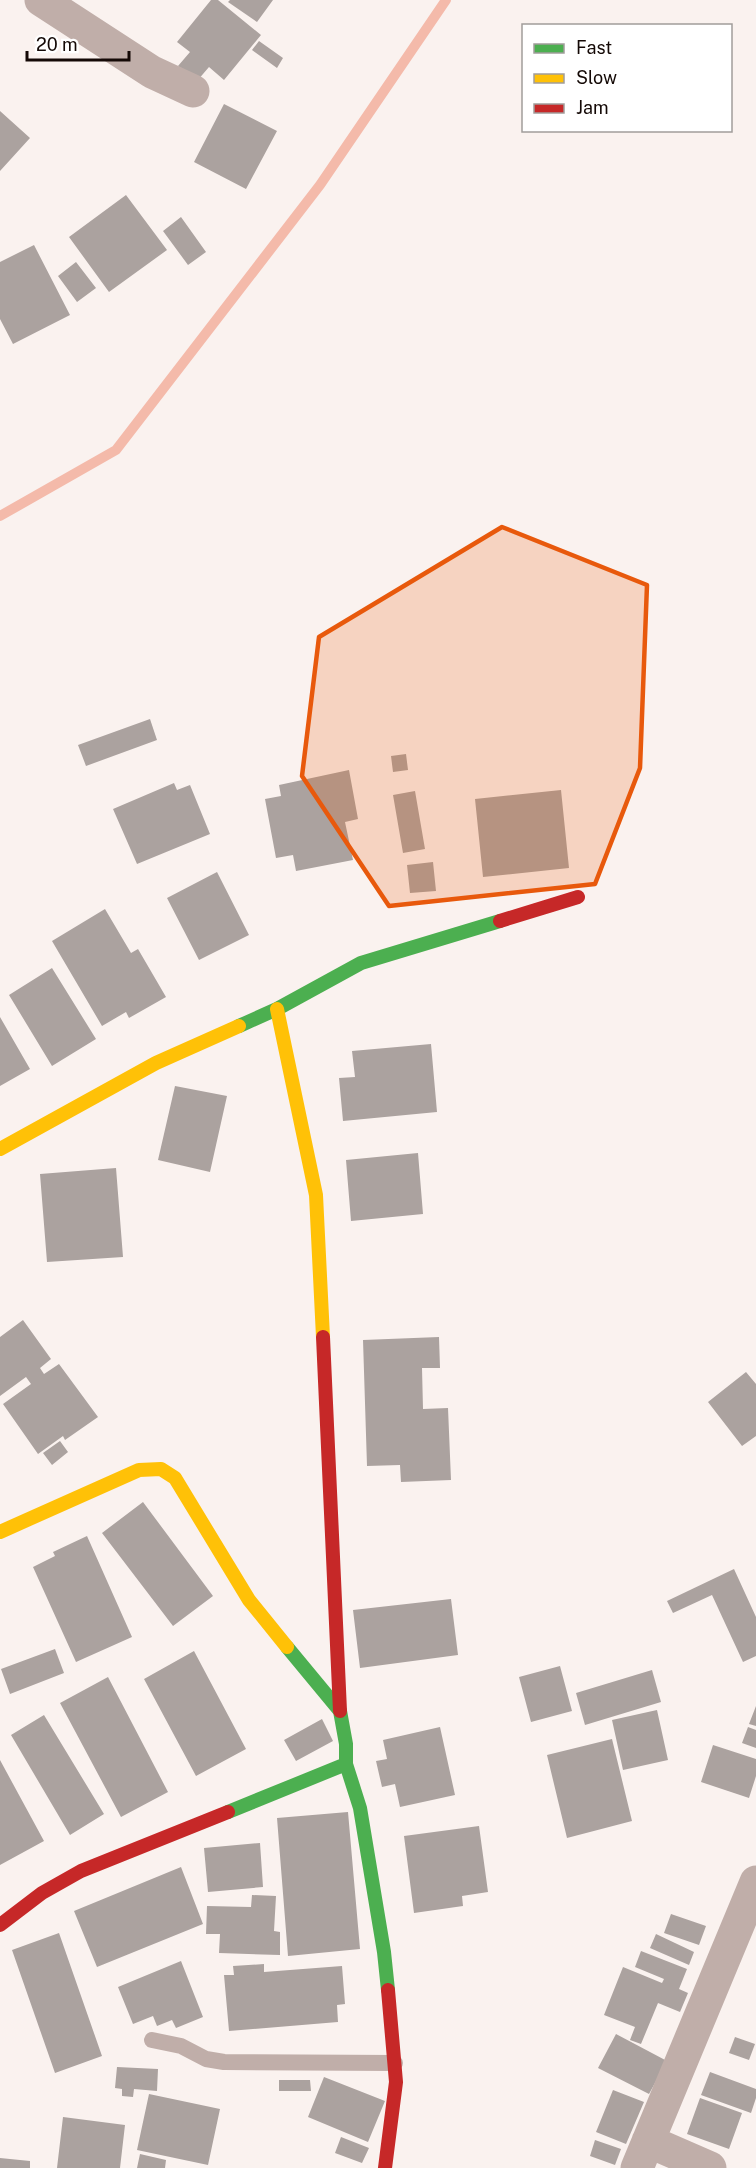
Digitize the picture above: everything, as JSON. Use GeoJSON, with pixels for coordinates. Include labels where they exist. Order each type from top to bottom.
{"type":"FeatureCollection","features":[{"type":"Feature","properties":{"kind":"street"},"geometry":{"type":"LineString","coordinates":[[41,0],[152,72],[193,91]]}},
{"type":"Feature","properties":{"kind":"street"},"geometry":{"type":"LineString","coordinates":[[0,1149],[156,1063],[277,1009],[361,963],[578,897]]}},
{"type":"Feature","properties":{"kind":"street"},"geometry":{"type":"LineString","coordinates":[[277,1009],[316,1195],[340,1711],[346,1743],[346,1764],[360,1808],[384,1952],[395,2063],[396,2082],[385,2168]]}},
{"type":"Feature","properties":{"kind":"street"},"geometry":{"type":"LineString","coordinates":[[0,1532],[139,1470],[160,1469],[175,1478],[249,1600],[340,1711]]}},
{"type":"Feature","properties":{"kind":"street"},"geometry":{"type":"LineString","coordinates":[[0,1925],[42,1893],[81,1871],[346,1764]]}},
{"type":"Feature","properties":{"kind":"street"},"geometry":{"type":"LineString","coordinates":[[710,2168],[642,2154],[754,1892]]}},
{"type":"Feature","properties":{"kind":"lane"},"geometry":{"type":"LineString","coordinates":[[152,2040],[181,2046],[206,2059],[224,2062],[395,2063]]}},
{"type":"Feature","properties":{"kind":"highlighted area"},"geometry":{"type":"Polygon","coordinates":[[[502,527],[647,585],[640,768],[595,884],[389,906],[302,776],[319,637],[502,527]]]}},
{"type":"Feature","properties":{"kind":"building"},"geometry":{"type":"Polygon","coordinates":[[[211,0],[218,0],[261,35],[224,80],[209,67],[197,81],[178,66],[190,52],[177,42],[211,0]]]}},
{"type":"Feature","properties":{"kind":"building"},"geometry":{"type":"Polygon","coordinates":[[[230,0],[273,0],[257,22],[228,2],[230,0]]]}},
{"type":"Feature","properties":{"kind":"building"},"geometry":{"type":"Polygon","coordinates":[[[259,41],[283,58],[277,68],[252,50],[259,41]]]}},
{"type":"Feature","properties":{"kind":"building"},"geometry":{"type":"Polygon","coordinates":[[[224,104],[277,131],[246,189],[194,162],[224,104]]]}},
{"type":"Feature","properties":{"kind":"building"},"geometry":{"type":"Polygon","coordinates":[[[0,111],[30,138],[0,171],[0,111]]]}},
{"type":"Feature","properties":{"kind":"building"},"geometry":{"type":"Polygon","coordinates":[[[126,195],[167,250],[109,292],[69,237],[126,195]]]}},
{"type":"Feature","properties":{"kind":"building"},"geometry":{"type":"Polygon","coordinates":[[[181,217],[206,252],[188,265],[163,231],[181,217]]]}},
{"type":"Feature","properties":{"kind":"building"},"geometry":{"type":"Polygon","coordinates":[[[34,245],[70,315],[13,344],[0,319],[0,262],[34,245]]]}},
{"type":"Feature","properties":{"kind":"building"},"geometry":{"type":"Polygon","coordinates":[[[76,262],[96,288],[77,302],[58,276],[76,262]]]}},
{"type":"Feature","properties":{"kind":"building"},"geometry":{"type":"Polygon","coordinates":[[[150,719],[157,740],[86,766],[78,745],[150,719]]]}},
{"type":"Feature","properties":{"kind":"building"},"geometry":{"type":"Polygon","coordinates":[[[406,754],[408,770],[393,772],[391,756],[406,754]]]}},
{"type":"Feature","properties":{"kind":"building"},"geometry":{"type":"Polygon","coordinates":[[[349,770],[358,819],[345,822],[353,860],[296,871],[293,855],[276,858],[265,799],[281,796],[279,785],[349,770]]]}},
{"type":"Feature","properties":{"kind":"building"},"geometry":{"type":"Polygon","coordinates":[[[174,783],[177,790],[190,785],[210,834],[137,864],[113,809],[174,783]]]}},
{"type":"Feature","properties":{"kind":"building"},"geometry":{"type":"Polygon","coordinates":[[[561,790],[569,868],[483,877],[475,799],[561,790]]]}},
{"type":"Feature","properties":{"kind":"building"},"geometry":{"type":"Polygon","coordinates":[[[415,791],[425,849],[403,853],[393,795],[415,791]]]}},
{"type":"Feature","properties":{"kind":"building"},"geometry":{"type":"Polygon","coordinates":[[[433,862],[436,891],[410,893],[407,865],[433,862]]]}},
{"type":"Feature","properties":{"kind":"building"},"geometry":{"type":"Polygon","coordinates":[[[217,872],[249,935],[199,960],[167,898],[217,872]]]}},
{"type":"Feature","properties":{"kind":"building"},"geometry":{"type":"Polygon","coordinates":[[[105,909],[131,953],[138,949],[166,997],[129,1018],[126,1012],[102,1026],[52,941],[105,909]]]}},
{"type":"Feature","properties":{"kind":"building"},"geometry":{"type":"Polygon","coordinates":[[[52,968],[96,1039],[52,1066],[9,995],[52,968]]]}},
{"type":"Feature","properties":{"kind":"building"},"geometry":{"type":"Polygon","coordinates":[[[0,1017],[30,1069],[0,1086],[0,1017]]]}},
{"type":"Feature","properties":{"kind":"building"},"geometry":{"type":"Polygon","coordinates":[[[431,1044],[437,1112],[343,1121],[339,1078],[355,1077],[352,1051],[431,1044]]]}},
{"type":"Feature","properties":{"kind":"building"},"geometry":{"type":"Polygon","coordinates":[[[175,1086],[227,1096],[210,1172],[158,1160],[175,1086]]]}},
{"type":"Feature","properties":{"kind":"building"},"geometry":{"type":"Polygon","coordinates":[[[418,1153],[423,1214],[351,1221],[346,1160],[418,1153]]]}},
{"type":"Feature","properties":{"kind":"building"},"geometry":{"type":"Polygon","coordinates":[[[116,1168],[123,1257],[47,1262],[40,1174],[116,1168]]]}},
{"type":"Feature","properties":{"kind":"building"},"geometry":{"type":"Polygon","coordinates":[[[23,1320],[51,1359],[40,1368],[44,1374],[59,1364],[98,1417],[65,1440],[63,1436],[38,1454],[3,1404],[31,1384],[26,1377],[0,1396],[0,1337],[23,1320]]]}},
{"type":"Feature","properties":{"kind":"building"},"geometry":{"type":"Polygon","coordinates":[[[439,1337],[440,1368],[422,1368],[423,1409],[448,1408],[451,1480],[401,1482],[400,1465],[367,1466],[363,1340],[439,1337]]]}},
{"type":"Feature","properties":{"kind":"building"},"geometry":{"type":"Polygon","coordinates":[[[746,1372],[756,1384],[756,1436],[742,1446],[708,1402],[746,1372]]]}},
{"type":"Feature","properties":{"kind":"building"},"geometry":{"type":"Polygon","coordinates":[[[60,1441],[68,1452],[52,1465],[43,1453],[60,1441]]]}},
{"type":"Feature","properties":{"kind":"building"},"geometry":{"type":"Polygon","coordinates":[[[143,1502],[213,1596],[173,1626],[102,1533],[143,1502]]]}},
{"type":"Feature","properties":{"kind":"building"},"geometry":{"type":"Polygon","coordinates":[[[87,1536],[132,1637],[76,1662],[33,1567],[55,1556],[53,1552],[87,1536]]]}},
{"type":"Feature","properties":{"kind":"building"},"geometry":{"type":"Polygon","coordinates":[[[734,1569],[756,1617],[756,1656],[743,1662],[712,1595],[673,1613],[667,1601],[734,1569]]]}},
{"type":"Feature","properties":{"kind":"building"},"geometry":{"type":"Polygon","coordinates":[[[451,1599],[458,1655],[360,1668],[353,1610],[451,1599]]]}},
{"type":"Feature","properties":{"kind":"building"},"geometry":{"type":"Polygon","coordinates":[[[55,1649],[64,1673],[10,1694],[1,1669],[55,1649]]]}},
{"type":"Feature","properties":{"kind":"building"},"geometry":{"type":"Polygon","coordinates":[[[194,1651],[246,1749],[196,1776],[144,1679],[194,1651]]]}},
{"type":"Feature","properties":{"kind":"building"},"geometry":{"type":"Polygon","coordinates":[[[560,1666],[572,1711],[531,1722],[519,1677],[560,1666]]]}},
{"type":"Feature","properties":{"kind":"building"},"geometry":{"type":"Polygon","coordinates":[[[652,1670],[661,1702],[585,1725],[576,1693],[652,1670]]]}},
{"type":"Feature","properties":{"kind":"building"},"geometry":{"type":"Polygon","coordinates":[[[108,1677],[168,1792],[121,1817],[60,1703],[108,1677]]]}},
{"type":"Feature","properties":{"kind":"building"},"geometry":{"type":"Polygon","coordinates":[[[756,1706],[756,1726],[749,1724],[756,1706]]]}},
{"type":"Feature","properties":{"kind":"building"},"geometry":{"type":"Polygon","coordinates":[[[657,1710],[668,1760],[623,1770],[612,1720],[657,1710]]]}},
{"type":"Feature","properties":{"kind":"building"},"geometry":{"type":"Polygon","coordinates":[[[44,1715],[104,1814],[70,1835],[11,1735],[44,1715]]]}},
{"type":"Feature","properties":{"kind":"building"},"geometry":{"type":"Polygon","coordinates":[[[322,1719],[333,1741],[296,1761],[284,1740],[322,1719]]]}},
{"type":"Feature","properties":{"kind":"building"},"geometry":{"type":"Polygon","coordinates":[[[440,1727],[455,1795],[400,1807],[395,1784],[382,1787],[376,1761],[387,1759],[383,1740],[440,1727]]]}},
{"type":"Feature","properties":{"kind":"building"},"geometry":{"type":"Polygon","coordinates":[[[748,1727],[756,1730],[756,1748],[742,1743],[748,1727]]]}},
{"type":"Feature","properties":{"kind":"building"},"geometry":{"type":"Polygon","coordinates":[[[612,1739],[632,1821],[567,1838],[547,1755],[612,1739]]]}},
{"type":"Feature","properties":{"kind":"building"},"geometry":{"type":"Polygon","coordinates":[[[713,1745],[756,1759],[756,1776],[749,1798],[701,1782],[713,1745]]]}},
{"type":"Feature","properties":{"kind":"building"},"geometry":{"type":"Polygon","coordinates":[[[0,1760],[44,1841],[0,1865],[0,1760]]]}},
{"type":"Feature","properties":{"kind":"building"},"geometry":{"type":"Polygon","coordinates":[[[348,1812],[360,1949],[288,1956],[277,1818],[348,1812]]]}},
{"type":"Feature","properties":{"kind":"building"},"geometry":{"type":"Polygon","coordinates":[[[479,1826],[488,1892],[462,1896],[463,1906],[414,1913],[404,1836],[479,1826]]]}},
{"type":"Feature","properties":{"kind":"building"},"geometry":{"type":"Polygon","coordinates":[[[260,1843],[263,1887],[208,1892],[204,1848],[260,1843]]]}},
{"type":"Feature","properties":{"kind":"building"},"geometry":{"type":"Polygon","coordinates":[[[181,1867],[203,1924],[97,1967],[74,1911],[181,1867]]]}},
{"type":"Feature","properties":{"kind":"building"},"geometry":{"type":"Polygon","coordinates":[[[252,1895],[276,1896],[274,1931],[280,1932],[280,1955],[219,1953],[220,1934],[206,1934],[207,1906],[251,1907],[252,1895]]]}},
{"type":"Feature","properties":{"kind":"building"},"geometry":{"type":"Polygon","coordinates":[[[671,1914],[706,1926],[699,1945],[664,1933],[671,1914]]]}},
{"type":"Feature","properties":{"kind":"building"},"geometry":{"type":"Polygon","coordinates":[[[59,1933],[102,2056],[55,2073],[12,1950],[59,1933]]]}},
{"type":"Feature","properties":{"kind":"building"},"geometry":{"type":"Polygon","coordinates":[[[656,1934],[694,1952],[689,1965],[650,1948],[656,1934]]]}},
{"type":"Feature","properties":{"kind":"building"},"geometry":{"type":"Polygon","coordinates":[[[641,1951],[687,1969],[679,1989],[688,1993],[680,2012],[658,2003],[641,2044],[630,2040],[635,2027],[604,2015],[623,1967],[662,1983],[664,1979],[635,1967],[641,1951]]]}},
{"type":"Feature","properties":{"kind":"building"},"geometry":{"type":"Polygon","coordinates":[[[181,1961],[203,2017],[176,2028],[172,2020],[157,2026],[153,2016],[133,2024],[118,1987],[181,1961]]]}},
{"type":"Feature","properties":{"kind":"building"},"geometry":{"type":"Polygon","coordinates":[[[264,1964],[264,1972],[342,1966],[345,2004],[337,2005],[338,2022],[229,2031],[224,1975],[234,1975],[233,1966],[264,1964]]]}},
{"type":"Feature","properties":{"kind":"building"},"geometry":{"type":"Polygon","coordinates":[[[616,2034],[667,2061],[649,2094],[598,2068],[616,2034]]]}},
{"type":"Feature","properties":{"kind":"building"},"geometry":{"type":"Polygon","coordinates":[[[735,2037],[755,2044],[749,2060],[729,2053],[735,2037]]]}},
{"type":"Feature","properties":{"kind":"building"},"geometry":{"type":"Polygon","coordinates":[[[117,2067],[158,2069],[157,2091],[134,2089],[133,2097],[122,2096],[122,2089],[115,2088],[117,2067]]]}},
{"type":"Feature","properties":{"kind":"building"},"geometry":{"type":"Polygon","coordinates":[[[710,2072],[756,2089],[756,2098],[751,2113],[701,2095],[710,2072]]]}},
{"type":"Feature","properties":{"kind":"building"},"geometry":{"type":"Polygon","coordinates":[[[324,2077],[385,2101],[368,2142],[308,2117],[324,2077]]]}},
{"type":"Feature","properties":{"kind":"building"},"geometry":{"type":"Polygon","coordinates":[[[279,2080],[310,2080],[311,2091],[279,2091],[279,2080]]]}},
{"type":"Feature","properties":{"kind":"building"},"geometry":{"type":"Polygon","coordinates":[[[613,2090],[644,2102],[626,2144],[596,2132],[613,2090]]]}},
{"type":"Feature","properties":{"kind":"building"},"geometry":{"type":"Polygon","coordinates":[[[149,2094],[220,2109],[208,2165],[137,2150],[149,2094]]]}},
{"type":"Feature","properties":{"kind":"building"},"geometry":{"type":"Polygon","coordinates":[[[700,2098],[742,2113],[729,2149],[687,2134],[700,2098]]]}},
{"type":"Feature","properties":{"kind":"building"},"geometry":{"type":"Polygon","coordinates":[[[63,2117],[125,2125],[120,2168],[57,2168],[63,2117]]]}},
{"type":"Feature","properties":{"kind":"building"},"geometry":{"type":"Polygon","coordinates":[[[341,2137],[369,2148],[362,2163],[335,2153],[341,2137]]]}},
{"type":"Feature","properties":{"kind":"building"},"geometry":{"type":"Polygon","coordinates":[[[595,2140],[621,2149],[615,2165],[590,2156],[595,2140]]]}},
{"type":"Feature","properties":{"kind":"building"},"geometry":{"type":"Polygon","coordinates":[[[140,2154],[166,2160],[165,2168],[137,2168],[140,2154]]]}},
{"type":"Feature","properties":{"kind":"building"},"geometry":{"type":"Polygon","coordinates":[[[0,2158],[30,2161],[30,2168],[0,2168],[0,2158]]]}},
{"type":"Feature","properties":{"kind":"waterway"},"geometry":{"type":"LineString","coordinates":[[0,516],[116,450],[320,185],[446,0]]}},
{"type":"Feature","properties":{"kind":"traffic: fast"},"geometry":{"type":"LineString","coordinates":[[239,1026],[277,1009],[361,963],[500,921]]}},
{"type":"Feature","properties":{"kind":"traffic: fast"},"geometry":{"type":"LineString","coordinates":[[287,1647],[340,1711],[346,1744],[346,1764],[360,1808],[384,1952],[388,1990]]}},
{"type":"Feature","properties":{"kind":"traffic: fast"},"geometry":{"type":"LineString","coordinates":[[228,1812],[346,1764]]}},
{"type":"Feature","properties":{"kind":"traffic: slow"},"geometry":{"type":"LineString","coordinates":[[277,1009],[316,1195],[323,1337]]}},
{"type":"Feature","properties":{"kind":"traffic: slow"},"geometry":{"type":"LineString","coordinates":[[0,1149],[156,1063],[239,1026]]}},
{"type":"Feature","properties":{"kind":"traffic: slow"},"geometry":{"type":"LineString","coordinates":[[0,1532],[139,1470],[161,1469],[175,1478],[249,1600],[287,1647]]}},
{"type":"Feature","properties":{"kind":"traffic: jam"},"geometry":{"type":"LineString","coordinates":[[500,921],[578,897]]}},
{"type":"Feature","properties":{"kind":"traffic: jam"},"geometry":{"type":"LineString","coordinates":[[323,1337],[340,1711]]}},
{"type":"Feature","properties":{"kind":"traffic: jam"},"geometry":{"type":"LineString","coordinates":[[0,1925],[42,1893],[81,1871],[228,1812]]}},
{"type":"Feature","properties":{"kind":"traffic: jam"},"geometry":{"type":"LineString","coordinates":[[385,2168],[396,2082],[388,1990]]}}]}
